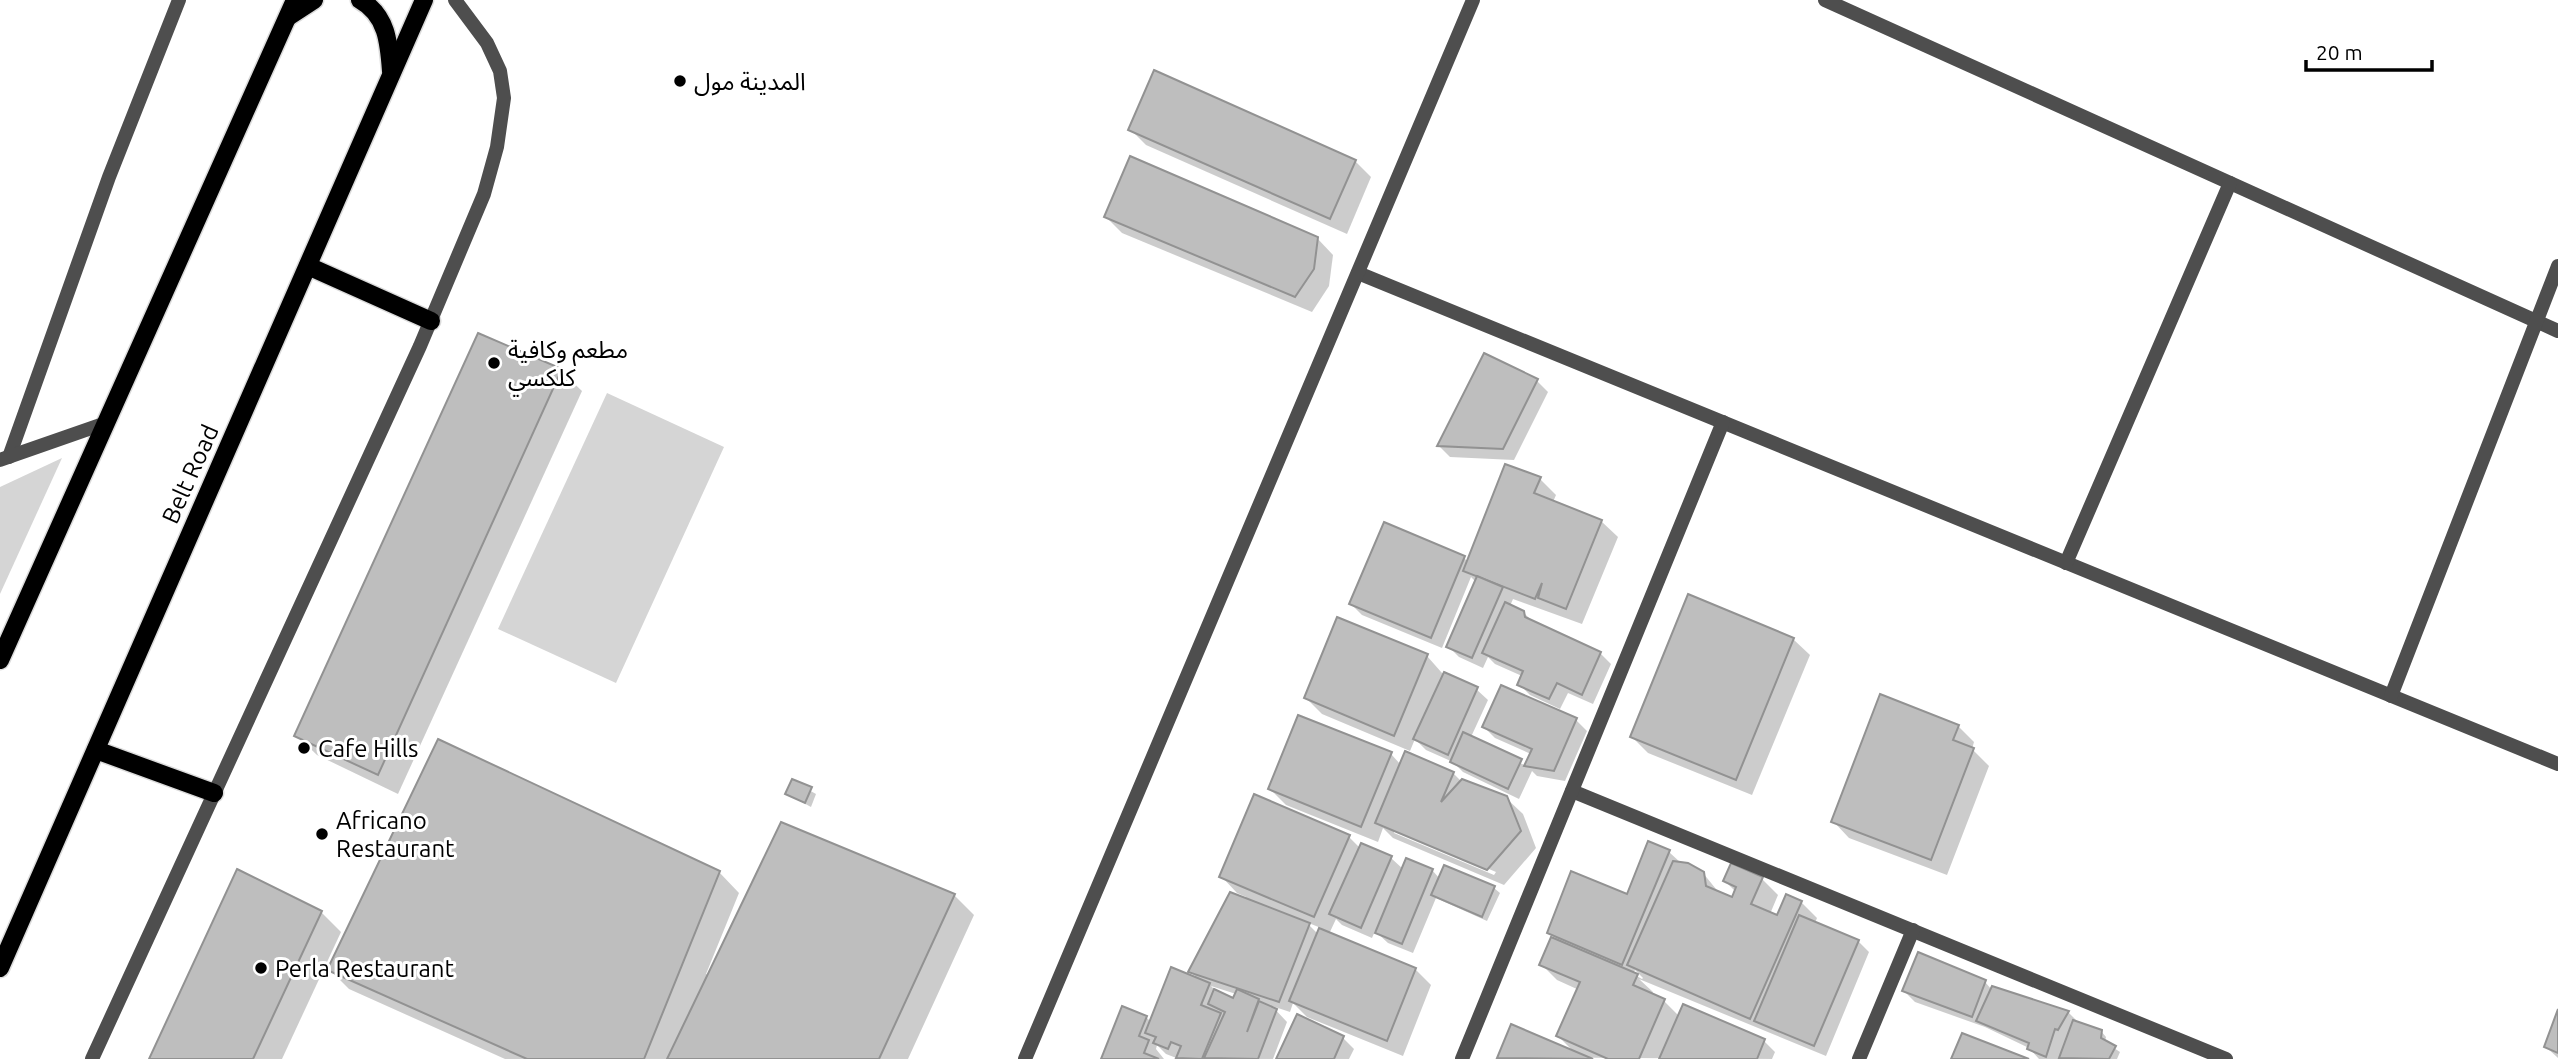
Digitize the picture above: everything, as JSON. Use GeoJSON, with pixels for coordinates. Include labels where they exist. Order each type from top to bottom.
{"type":"FeatureCollection","features":[{"type":"Feature","properties":{"kind":"main road"},"geometry":{"type":"LineString","coordinates":[[0,660],[103,424],[295,0]]}},
{"type":"Feature","properties":{"kind":"main road"},"geometry":{"type":"LineString","coordinates":[[286,19],[314,0]]}},
{"type":"Feature","properties":{"kind":"main road"},"geometry":{"type":"LineString","coordinates":[[360,0],[376,13],[384,25],[392,75]]}},
{"type":"Feature","properties":{"kind":"main road","name":"Belt Road"},"geometry":{"type":"LineString","coordinates":[[0,968],[424,0]]}},
{"type":"Feature","properties":{"kind":"main road"},"geometry":{"type":"LineString","coordinates":[[308,265],[431,320]]}},
{"type":"Feature","properties":{"kind":"main road"},"geometry":{"type":"LineString","coordinates":[[96,750],[215,793]]}},
{"type":"Feature","properties":{"kind":"street"},"geometry":{"type":"LineString","coordinates":[[5,458],[108,177],[179,0]]}},
{"type":"Feature","properties":{"kind":"street"},"geometry":{"type":"LineString","coordinates":[[92,1059],[431,320],[484,194],[497,147],[504,98],[499,71],[487,43],[455,0]]}},
{"type":"Feature","properties":{"kind":"street"},"geometry":{"type":"LineString","coordinates":[[1025,1059],[1473,0]]}},
{"type":"Feature","properties":{"kind":"street"},"geometry":{"type":"LineString","coordinates":[[1825,0],[2558,331]]}},
{"type":"Feature","properties":{"kind":"street"},"geometry":{"type":"LineString","coordinates":[[2066,563],[2230,183]]}},
{"type":"Feature","properties":{"kind":"street"},"geometry":{"type":"LineString","coordinates":[[2391,696],[2558,266]]}},
{"type":"Feature","properties":{"kind":"street"},"geometry":{"type":"LineString","coordinates":[[1358,273],[2558,764]]}},
{"type":"Feature","properties":{"kind":"street"},"geometry":{"type":"LineString","coordinates":[[1462,1059],[1723,422]]}},
{"type":"Feature","properties":{"kind":"street"},"geometry":{"type":"LineString","coordinates":[[5,458],[103,424]]}},
{"type":"Feature","properties":{"kind":"street"},"geometry":{"type":"LineString","coordinates":[[1572,792],[2225,1059]]}},
{"type":"Feature","properties":{"kind":"street"},"geometry":{"type":"LineString","coordinates":[[1859,1059],[1913,930]]}},
{"type":"Feature","properties":{"kind":"shaded area"},"geometry":{"type":"Polygon","coordinates":[[[607,393],[724,447],[616,683],[498,629],[607,393]]]}},
{"type":"Feature","properties":{"kind":"shaded area"},"geometry":{"type":"Polygon","coordinates":[[[62,458],[0,594],[0,487],[62,458]]]}},
{"type":"Feature","properties":{"kind":"building"},"geometry":{"type":"Polygon","coordinates":[[[1154,70],[1356,160],[1330,219],[1128,130],[1154,70]]]}},
{"type":"Feature","properties":{"kind":"building"},"geometry":{"type":"Polygon","coordinates":[[[1130,156],[1318,237],[1314,269],[1295,297],[1104,217],[1130,156]]]}},
{"type":"Feature","properties":{"kind":"building"},"geometry":{"type":"Polygon","coordinates":[[[478,333],[562,369],[378,775],[294,736],[478,333]]]}},
{"type":"Feature","properties":{"kind":"building"},"geometry":{"type":"Polygon","coordinates":[[[1484,353],[1538,379],[1503,449],[1437,446],[1484,353]]]}},
{"type":"Feature","properties":{"kind":"building"},"geometry":{"type":"Polygon","coordinates":[[[1505,464],[1541,477],[1534,493],[1602,520],[1566,609],[1538,598],[1542,583],[1535,599],[1463,571],[1505,464]]]}},
{"type":"Feature","properties":{"kind":"building"},"geometry":{"type":"Polygon","coordinates":[[[1384,522],[1465,556],[1431,638],[1349,604],[1384,522]]]}},
{"type":"Feature","properties":{"kind":"building"},"geometry":{"type":"Polygon","coordinates":[[[1477,576],[1503,587],[1472,658],[1446,647],[1477,576]]]}},
{"type":"Feature","properties":{"kind":"building"},"geometry":{"type":"Polygon","coordinates":[[[1688,594],[1794,638],[1736,780],[1630,737],[1688,594]]]}},
{"type":"Feature","properties":{"kind":"building"},"geometry":{"type":"Polygon","coordinates":[[[1505,602],[1524,611],[1525,617],[1601,652],[1582,695],[1557,683],[1549,699],[1517,685],[1523,671],[1482,653],[1505,602]]]}},
{"type":"Feature","properties":{"kind":"building"},"geometry":{"type":"Polygon","coordinates":[[[1337,617],[1428,654],[1394,736],[1304,698],[1337,617]]]}},
{"type":"Feature","properties":{"kind":"building"},"geometry":{"type":"Polygon","coordinates":[[[1444,672],[1478,687],[1448,755],[1413,739],[1444,672]]]}},
{"type":"Feature","properties":{"kind":"building"},"geometry":{"type":"Polygon","coordinates":[[[1501,685],[1577,718],[1554,771],[1524,766],[1532,749],[1482,727],[1501,685]]]}},
{"type":"Feature","properties":{"kind":"building"},"geometry":{"type":"Polygon","coordinates":[[[1880,694],[1959,725],[1953,740],[1974,748],[1931,860],[1831,822],[1880,694]]]}},
{"type":"Feature","properties":{"kind":"building"},"geometry":{"type":"Polygon","coordinates":[[[1298,715],[1392,752],[1361,827],[1268,789],[1298,715]]]}},
{"type":"Feature","properties":{"kind":"building"},"geometry":{"type":"Polygon","coordinates":[[[1463,732],[1522,759],[1508,789],[1450,762],[1463,732]]]}},
{"type":"Feature","properties":{"kind":"building"},"geometry":{"type":"Polygon","coordinates":[[[438,739],[720,871],[644,1059],[527,1059],[327,970],[438,739]]]}},
{"type":"Feature","properties":{"kind":"building"},"geometry":{"type":"Polygon","coordinates":[[[1405,751],[1454,772],[1441,802],[1462,779],[1507,796],[1521,831],[1487,870],[1375,823],[1405,751]]]}},
{"type":"Feature","properties":{"kind":"building"},"geometry":{"type":"Polygon","coordinates":[[[792,779],[812,787],[805,803],[785,794],[792,779]]]}},
{"type":"Feature","properties":{"kind":"building"},"geometry":{"type":"Polygon","coordinates":[[[1254,794],[1350,835],[1314,917],[1219,877],[1254,794]]]}},
{"type":"Feature","properties":{"kind":"building"},"geometry":{"type":"Polygon","coordinates":[[[781,822],[955,894],[879,1059],[667,1059],[781,822]]]}},
{"type":"Feature","properties":{"kind":"building"},"geometry":{"type":"Polygon","coordinates":[[[1648,841],[1670,850],[1622,965],[1547,933],[1571,871],[1627,894],[1648,841]]]}},
{"type":"Feature","properties":{"kind":"building"},"geometry":{"type":"Polygon","coordinates":[[[1361,843],[1392,856],[1361,928],[1329,914],[1361,843]]]}},
{"type":"Feature","properties":{"kind":"building"},"geometry":{"type":"Polygon","coordinates":[[[1406,858],[1433,869],[1402,944],[1375,933],[1406,858]]]}},
{"type":"Feature","properties":{"kind":"building"},"geometry":{"type":"Polygon","coordinates":[[[1673,861],[1688,863],[1704,872],[1706,886],[1732,897],[1736,887],[1723,881],[1731,863],[1763,877],[1751,904],[1777,915],[1786,894],[1802,901],[1750,1019],[1627,965],[1673,861]]]}},
{"type":"Feature","properties":{"kind":"building"},"geometry":{"type":"Polygon","coordinates":[[[1444,865],[1495,886],[1482,917],[1431,895],[1444,865]]]}},
{"type":"Feature","properties":{"kind":"building"},"geometry":{"type":"Polygon","coordinates":[[[237,869],[322,911],[253,1059],[149,1059],[237,869]]]}},
{"type":"Feature","properties":{"kind":"building"},"geometry":{"type":"Polygon","coordinates":[[[1230,892],[1310,923],[1279,1002],[1188,972],[1230,892]]]}},
{"type":"Feature","properties":{"kind":"building"},"geometry":{"type":"Polygon","coordinates":[[[1799,915],[1859,940],[1814,1046],[1754,1021],[1799,915]]]}},
{"type":"Feature","properties":{"kind":"building"},"geometry":{"type":"Polygon","coordinates":[[[1319,928],[1416,968],[1387,1041],[1289,1001],[1319,928]]]}},
{"type":"Feature","properties":{"kind":"building"},"geometry":{"type":"Polygon","coordinates":[[[1551,937],[1638,974],[1633,985],[1665,999],[1639,1059],[1608,1059],[1556,1036],[1580,982],[1539,965],[1551,937]]]}},
{"type":"Feature","properties":{"kind":"building"},"geometry":{"type":"Polygon","coordinates":[[[1918,952],[1986,980],[1972,1017],[1902,991],[1918,952]]]}},
{"type":"Feature","properties":{"kind":"building"},"geometry":{"type":"Polygon","coordinates":[[[1171,967],[1210,983],[1201,1005],[1221,1013],[1202,1059],[1176,1058],[1181,1046],[1171,1042],[1168,1049],[1153,1043],[1156,1037],[1145,1033],[1171,967]]]}},
{"type":"Feature","properties":{"kind":"building"},"geometry":{"type":"Polygon","coordinates":[[[1992,986],[2069,1011],[2058,1030],[2055,1029],[2046,1057],[2027,1049],[2029,1043],[1976,1021],[1992,986]]]}},
{"type":"Feature","properties":{"kind":"building"},"geometry":{"type":"Polygon","coordinates":[[[1214,989],[1233,998],[1237,989],[1259,999],[1247,1032],[1259,1001],[1277,1009],[1258,1059],[1204,1058],[1225,1012],[1208,1004],[1214,989]]]}},
{"type":"Feature","properties":{"kind":"building"},"geometry":{"type":"Polygon","coordinates":[[[1683,1004],[1765,1039],[1757,1059],[1659,1059],[1683,1004]]]}},
{"type":"Feature","properties":{"kind":"building"},"geometry":{"type":"Polygon","coordinates":[[[1122,1006],[1147,1016],[1139,1036],[1149,1040],[1144,1053],[1159,1059],[1101,1059],[1122,1006]]]}},
{"type":"Feature","properties":{"kind":"building"},"geometry":{"type":"Polygon","coordinates":[[[2558,1009],[2558,1053],[2544,1047],[2558,1009]]]}},
{"type":"Feature","properties":{"kind":"building"},"geometry":{"type":"Polygon","coordinates":[[[1297,1014],[1344,1036],[1334,1059],[1276,1059],[1297,1014]]]}},
{"type":"Feature","properties":{"kind":"building"},"geometry":{"type":"Polygon","coordinates":[[[2073,1020],[2102,1030],[2101,1038],[2116,1046],[2109,1059],[2059,1058],[2073,1020]]]}},
{"type":"Feature","properties":{"kind":"building"},"geometry":{"type":"Polygon","coordinates":[[[1511,1024],[1593,1059],[1497,1058],[1511,1024]]]}},
{"type":"Feature","properties":{"kind":"building"},"geometry":{"type":"Polygon","coordinates":[[[1962,1033],[2029,1059],[1951,1059],[1962,1033]]]}},
{"type":"Feature","properties":{"kind":"place","name":"المدينة مول"},"geometry":{"type":"Point","coordinates":[680,81]}},
{"type":"Feature","properties":{"kind":"place","name":"مطعم وكافية كلكسي"},"geometry":{"type":"Point","coordinates":[494,363]}},
{"type":"Feature","properties":{"kind":"place","name":"Cafe Hills"},"geometry":{"type":"Point","coordinates":[304,748]}},
{"type":"Feature","properties":{"kind":"place","name":"Africano Restaurant"},"geometry":{"type":"Point","coordinates":[322,834]}},
{"type":"Feature","properties":{"kind":"place","name":"Perla Restaurant"},"geometry":{"type":"Point","coordinates":[261,968]}}]}
